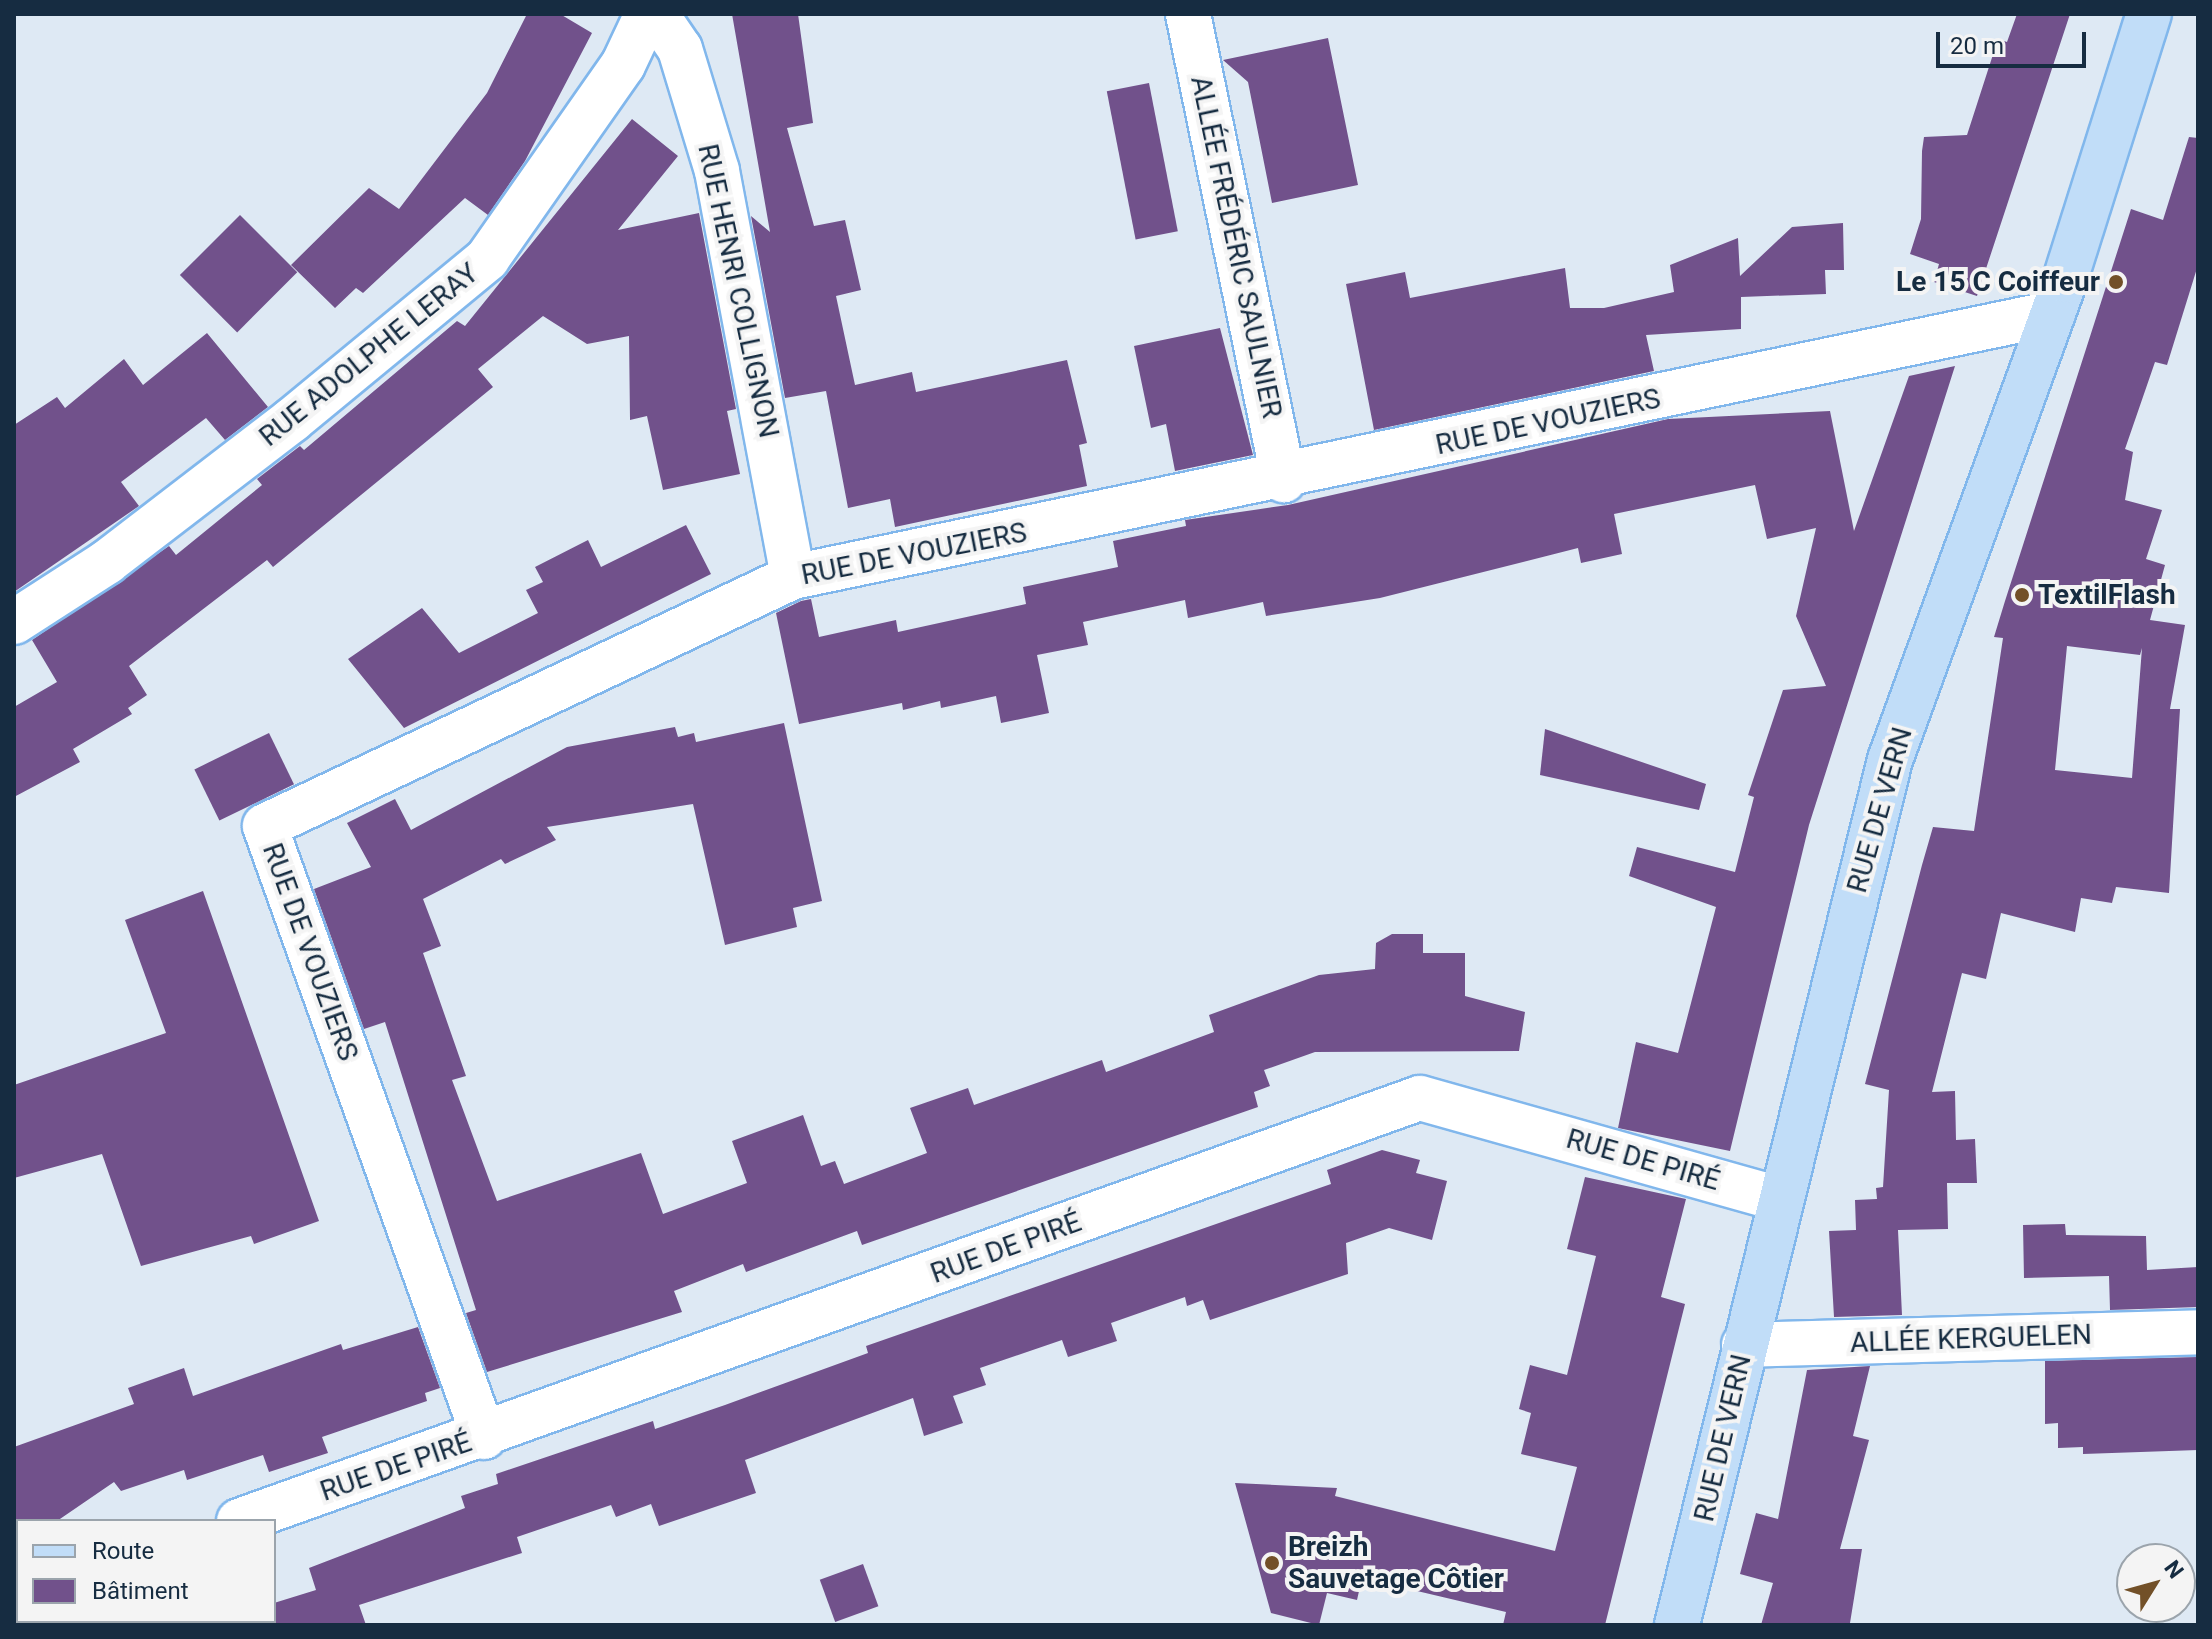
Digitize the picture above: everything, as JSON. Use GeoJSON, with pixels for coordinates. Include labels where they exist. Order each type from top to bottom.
{"type":"FeatureCollection","features":[{"type":"Feature","properties":{"kind":"main road","name":"RUE DE VERN"},"geometry":{"type":"LineString","coordinates":[[1677,1625],[1890,760],[2053,313],[2149,14]]}},
{"type":"Feature","properties":{"kind":"street","name":"RUE ADOLPHE LERAY"},"geometry":{"type":"LineString","coordinates":[[14,622],[107,562],[292,420],[487,259],[623,65],[647,14]]}},
{"type":"Feature","properties":{"kind":"street","name":"RUE HENRI COLLIGNON"},"geometry":{"type":"LineString","coordinates":[[656,14],[680,49],[717,171],[793,577]]}},
{"type":"Feature","properties":{"kind":"street","name":"ALLÉE FRÉDÉRIC SAULNIER"},"geometry":{"type":"LineString","coordinates":[[1188,14],[1284,480]]}},
{"type":"Feature","properties":{"kind":"street","name":"RUE DE VOUZIERS"},"geometry":{"type":"LineString","coordinates":[[484,1437],[265,826],[793,577],[1284,480],[2053,313]]}},
{"type":"Feature","properties":{"kind":"street","name":"RUE DE PIRÉ"},"geometry":{"type":"LineString","coordinates":[[245,1519],[484,1437],[1420,1098],[1780,1199]]}},
{"type":"Feature","properties":{"kind":"street","name":"ALLÉE KERGUELEN"},"geometry":{"type":"LineString","coordinates":[[1744,1345],[2198,1332]]}},
{"type":"Feature","properties":{"kind":"building"},"geometry":{"type":"Polygon","coordinates":[[[527,14],[560,14],[592,33],[525,161],[488,215],[465,198],[363,293],[356,288],[335,308],[291,265],[369,188],[399,209],[487,93],[527,14]]]}},
{"type":"Feature","properties":{"kind":"building"},"geometry":{"type":"Polygon","coordinates":[[[732,14],[798,14],[813,123],[787,128],[814,226],[845,220],[861,290],[836,296],[855,385],[912,372],[916,392],[1067,360],[1087,443],[1079,445],[1087,486],[895,527],[890,499],[848,508],[826,391],[785,398],[751,216],[770,232],[732,14]]]}},
{"type":"Feature","properties":{"kind":"building"},"geometry":{"type":"Polygon","coordinates":[[[2017,14],[2070,14],[1977,296],[1934,282],[1939,264],[1910,254],[1921,219],[1922,151],[1924,137],[1967,135],[1998,39],[2007,42],[2017,14]]]}},
{"type":"Feature","properties":{"kind":"building"},"geometry":{"type":"Polygon","coordinates":[[[1328,38],[1358,185],[1272,203],[1248,82],[1223,60],[1328,38]]]}},
{"type":"Feature","properties":{"kind":"building"},"geometry":{"type":"Polygon","coordinates":[[[1149,83],[1178,231],[1136,239],[1107,91],[1149,83]]]}},
{"type":"Feature","properties":{"kind":"building"},"geometry":{"type":"Polygon","coordinates":[[[632,119],[678,156],[618,230],[699,213],[736,409],[727,411],[740,474],[663,490],[647,416],[630,420],[629,336],[587,344],[543,316],[478,369],[493,387],[273,567],[267,560],[129,666],[147,695],[128,708],[132,714],[73,749],[80,762],[14,797],[14,707],[57,682],[32,640],[169,546],[176,555],[262,485],[257,479],[300,446],[304,450],[457,321],[465,326],[632,119]]]}},
{"type":"Feature","properties":{"kind":"building"},"geometry":{"type":"Polygon","coordinates":[[[2189,137],[2198,138],[2198,265],[2167,365],[2155,362],[2125,449],[2133,452],[2125,500],[2162,510],[2146,559],[2165,565],[2150,620],[2185,625],[2170,709],[2180,709],[2169,893],[2116,887],[2112,903],[2081,898],[2075,932],[2001,913],[1986,979],[1962,973],[1932,1092],[1955,1091],[1956,1140],[1975,1139],[1977,1183],[1947,1183],[1948,1229],[1898,1230],[1902,1315],[1834,1317],[1829,1231],[1856,1230],[1855,1200],[1877,1199],[1876,1188],[1883,1187],[1889,1090],[1865,1084],[1933,827],[1974,831],[2003,638],[1994,637],[2005,601],[2131,209],[2163,220],[2189,137]],[[2067,646],[2055,770],[2132,778],[2142,648],[2140,655],[2067,646]]]}},
{"type":"Feature","properties":{"kind":"building"},"geometry":{"type":"Polygon","coordinates":[[[240,215],[297,272],[237,332],[180,275],[240,215]]]}},
{"type":"Feature","properties":{"kind":"building"},"geometry":{"type":"Polygon","coordinates":[[[1843,223],[1844,270],[1825,270],[1826,294],[1741,297],[1741,329],[1646,335],[1654,371],[1374,430],[1346,284],[1405,272],[1410,298],[1565,268],[1570,308],[1604,308],[1674,292],[1670,265],[1738,238],[1740,276],[1792,227],[1843,223]]]}},
{"type":"Feature","properties":{"kind":"building"},"geometry":{"type":"Polygon","coordinates":[[[1220,328],[1253,455],[1175,471],[1166,424],[1151,428],[1134,346],[1220,328]]]}},
{"type":"Feature","properties":{"kind":"building"},"geometry":{"type":"Polygon","coordinates":[[[207,333],[268,407],[225,440],[206,418],[121,482],[139,506],[14,592],[14,425],[57,397],[65,408],[124,359],[143,385],[207,333]]]}},
{"type":"Feature","properties":{"kind":"building"},"geometry":{"type":"Polygon","coordinates":[[[1955,366],[1809,825],[1730,1151],[1618,1128],[1636,1042],[1678,1053],[1716,907],[1629,876],[1637,847],[1735,872],[1754,797],[1748,795],[1783,690],[1826,686],[1796,616],[1816,528],[1767,539],[1755,485],[1614,514],[1622,554],[1581,563],[1578,548],[1380,598],[1266,616],[1263,602],[1188,618],[1185,600],[1083,622],[1088,645],[1037,655],[1049,713],[1001,723],[996,696],[941,708],[940,701],[903,710],[902,703],[799,724],[776,613],[801,601],[811,599],[819,637],[896,620],[898,632],[1026,604],[1023,587],[1118,567],[1113,541],[1186,526],[1185,520],[1288,505],[1668,419],[1830,411],[1854,531],[1909,376],[1955,366]]]}},
{"type":"Feature","properties":{"kind":"building"},"geometry":{"type":"Polygon","coordinates":[[[686,525],[711,574],[404,728],[348,659],[422,608],[459,653],[538,613],[526,590],[543,582],[535,567],[588,540],[601,567],[686,525]]]}},
{"type":"Feature","properties":{"kind":"building"},"geometry":{"type":"Polygon","coordinates":[[[784,723],[822,901],[793,908],[797,927],[725,945],[693,804],[547,827],[556,840],[505,864],[501,859],[423,899],[441,946],[423,953],[466,1076],[452,1080],[497,1201],[641,1153],[663,1214],[747,1183],[732,1141],[803,1115],[821,1166],[835,1161],[844,1184],[927,1153],[910,1108],[968,1088],[974,1105],[1102,1060],[1106,1072],[1214,1032],[1209,1015],[1319,975],[1375,969],[1376,943],[1392,934],[1423,934],[1423,953],[1465,953],[1465,996],[1525,1012],[1519,1051],[1315,1052],[1264,1070],[1270,1086],[1254,1092],[1258,1107],[862,1245],[857,1231],[746,1272],[743,1264],[674,1291],[682,1312],[487,1372],[466,1313],[476,1310],[385,1022],[364,1029],[314,889],[371,867],[347,823],[395,799],[411,830],[567,747],[675,727],[678,737],[694,733],[696,742],[784,723]]]}},
{"type":"Feature","properties":{"kind":"building"},"geometry":{"type":"Polygon","coordinates":[[[1545,729],[1706,784],[1699,810],[1540,775],[1545,729]]]}},
{"type":"Feature","properties":{"kind":"building"},"geometry":{"type":"Polygon","coordinates":[[[269,733],[294,784],[219,821],[194,769],[269,733]]]}},
{"type":"Feature","properties":{"kind":"building"},"geometry":{"type":"Polygon","coordinates":[[[203,891],[319,1221],[254,1244],[251,1236],[141,1266],[102,1154],[14,1178],[14,1085],[166,1033],[125,920],[203,891]]]}},
{"type":"Feature","properties":{"kind":"building"},"geometry":{"type":"Polygon","coordinates":[[[1382,1150],[1420,1160],[1416,1173],[1447,1181],[1432,1240],[1389,1228],[1346,1243],[1348,1274],[1210,1320],[1203,1300],[1187,1306],[1185,1297],[1111,1323],[1117,1341],[1068,1357],[1062,1340],[980,1368],[986,1385],[953,1396],[963,1423],[924,1436],[913,1398],[745,1460],[756,1493],[659,1526],[651,1504],[616,1517],[611,1505],[517,1537],[522,1553],[359,1605],[366,1625],[234,1625],[276,1623],[276,1602],[316,1590],[309,1568],[465,1508],[461,1496],[498,1484],[496,1474],[653,1421],[655,1429],[725,1405],[868,1353],[866,1346],[1331,1184],[1327,1170],[1382,1150]]]}},
{"type":"Feature","properties":{"kind":"building"},"geometry":{"type":"Polygon","coordinates":[[[1585,1177],[1686,1199],[1661,1297],[1685,1304],[1605,1625],[1503,1625],[1506,1612],[1362,1578],[1357,1600],[1327,1593],[1319,1625],[1271,1613],[1235,1483],[1337,1488],[1335,1496],[1555,1551],[1577,1467],[1521,1454],[1531,1413],[1519,1409],[1530,1365],[1567,1375],[1596,1256],[1567,1249],[1585,1177]]]}},
{"type":"Feature","properties":{"kind":"building"},"geometry":{"type":"Polygon","coordinates":[[[2065,1224],[2066,1235],[2146,1236],[2147,1270],[2198,1267],[2198,1307],[2110,1310],[2109,1276],[2024,1278],[2023,1225],[2065,1224]]]}},
{"type":"Feature","properties":{"kind":"building"},"geometry":{"type":"Polygon","coordinates":[[[418,1327],[440,1388],[425,1393],[427,1401],[322,1437],[328,1453],[269,1472],[263,1455],[187,1480],[184,1470],[121,1491],[114,1482],[60,1519],[14,1521],[14,1447],[134,1404],[128,1388],[184,1368],[193,1396],[341,1344],[343,1350],[418,1327]]]}},
{"type":"Feature","properties":{"kind":"building"},"geometry":{"type":"Polygon","coordinates":[[[2198,1357],[2198,1450],[2083,1454],[2083,1447],[2058,1448],[2058,1423],[2045,1424],[2045,1361],[2198,1357]]]}},
{"type":"Feature","properties":{"kind":"building"},"geometry":{"type":"Polygon","coordinates":[[[1870,1366],[1853,1436],[1869,1440],[1840,1549],[1862,1549],[1850,1623],[1761,1625],[1773,1583],[1740,1574],[1756,1513],[1778,1519],[1807,1370],[1870,1366]]]}},
{"type":"Feature","properties":{"kind":"building"},"geometry":{"type":"Polygon","coordinates":[[[863,1564],[878,1606],[835,1622],[820,1580],[863,1564]]]}},
{"type":"Feature","properties":{"kind":"place","name":"Le 15 C Coiffeur"},"geometry":{"type":"Point","coordinates":[2116,282]}},
{"type":"Feature","properties":{"kind":"place","name":"TextilFlash"},"geometry":{"type":"Point","coordinates":[2022,595]}},
{"type":"Feature","properties":{"kind":"place","name":"Breizh Sauvetage Côtier"},"geometry":{"type":"Point","coordinates":[1272,1563]}}]}
